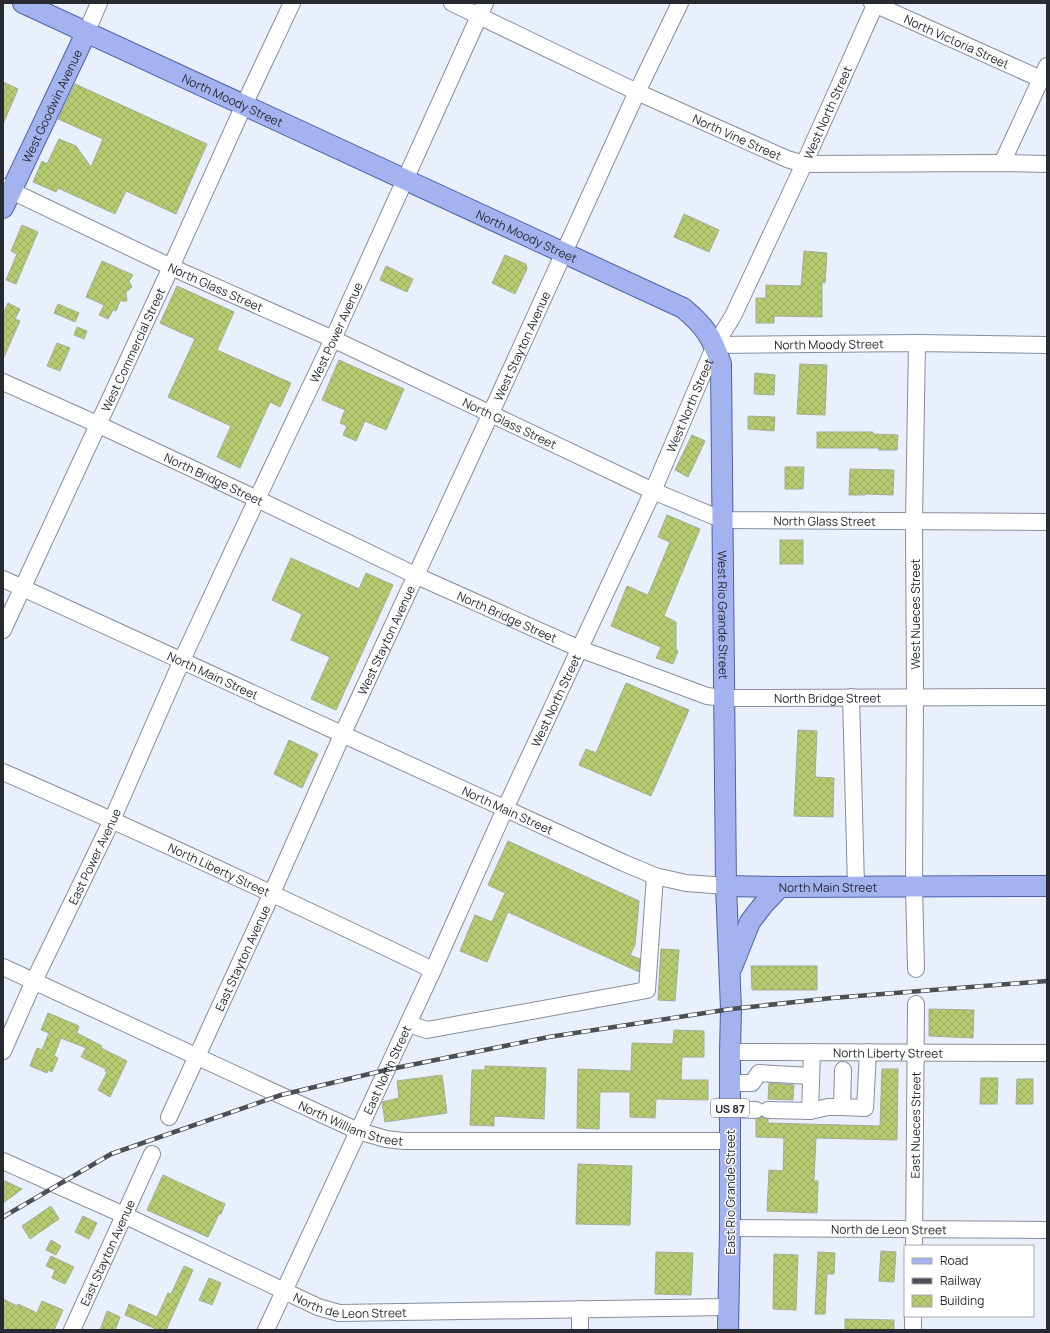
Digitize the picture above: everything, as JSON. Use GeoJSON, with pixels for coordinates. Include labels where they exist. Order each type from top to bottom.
{"type":"FeatureCollection","features":[{"type":"Feature","properties":{"kind":"main road","name":"North Moody Street"},"geometry":{"type":"LineString","coordinates":[[24,3],[86,33],[405,178],[683,308],[699,321],[715,345]]}},
{"type":"Feature","properties":{"kind":"main road","name":"West Goodwin Avenue"},"geometry":{"type":"LineString","coordinates":[[6,195],[86,33]]}},
{"type":"Feature","properties":{"kind":"main road","name":"West Rio Grande Street"},"geometry":{"type":"LineString","coordinates":[[715,345],[721,364],[726,886]]}},
{"type":"Feature","properties":{"kind":"main road","name":"North Main Street"},"geometry":{"type":"LineString","coordinates":[[726,886],[1047,886]]}},
{"type":"Feature","properties":{"kind":"main road","name":"East Rio Grande Street"},"geometry":{"type":"LineString","coordinates":[[726,886],[731,1009],[728,1330]]}},
{"type":"Feature","properties":{"kind":"main road"},"geometry":{"type":"LineString","coordinates":[[730,975],[750,922],[780,887]]}},
{"type":"Feature","properties":{"kind":"street","name":"West Goodwin Avenue"},"geometry":{"type":"LineString","coordinates":[[86,33],[99,3]]}},
{"type":"Feature","properties":{"kind":"street","name":"West Commercial Street"},"geometry":{"type":"LineString","coordinates":[[3,630],[292,3]]}},
{"type":"Feature","properties":{"kind":"street","name":"North Vine Street"},"geometry":{"type":"LineString","coordinates":[[452,3],[482,9],[637,92],[787,159],[804,164],[1047,164]]}},
{"type":"Feature","properties":{"kind":"street","name":"West Stayton Avenue"},"geometry":{"type":"LineString","coordinates":[[343,733],[417,576],[637,92],[680,3]]}},
{"type":"Feature","properties":{"kind":"street","name":"North Victoria Street"},"geometry":{"type":"LineString","coordinates":[[874,3],[1044,73]]}},
{"type":"Feature","properties":{"kind":"street","name":"West North Street"},"geometry":{"type":"LineString","coordinates":[[505,809],[653,491],[715,345],[733,316],[804,164],[874,3]]}},
{"type":"Feature","properties":{"kind":"street","name":"West Power Avenue"},"geometry":{"type":"LineString","coordinates":[[182,660],[333,339],[482,9]]}},
{"type":"Feature","properties":{"kind":"street"},"geometry":{"type":"LineString","coordinates":[[1002,163],[1044,73]]}},
{"type":"Feature","properties":{"kind":"street","name":"North Glass Street"},"geometry":{"type":"LineString","coordinates":[[6,195],[333,339],[653,491],[723,520],[1047,522]]}},
{"type":"Feature","properties":{"kind":"street","name":"North Moody Street"},"geometry":{"type":"LineString","coordinates":[[715,345],[917,342],[1047,345]]}},
{"type":"Feature","properties":{"kind":"street","name":"West Nueces Street"},"geometry":{"type":"LineString","coordinates":[[914,886],[914,520],[917,342]]}},
{"type":"Feature","properties":{"kind":"street","name":"North Bridge Street"},"geometry":{"type":"LineString","coordinates":[[3,382],[98,424],[417,576],[580,649],[707,696],[724,698],[1047,697]]}},
{"type":"Feature","properties":{"kind":"street","name":"North Main Street"},"geometry":{"type":"LineString","coordinates":[[3,579],[343,733],[505,809],[655,876],[686,883],[726,886]]}},
{"type":"Feature","properties":{"kind":"street","name":"East Power Avenue"},"geometry":{"type":"LineString","coordinates":[[3,1052],[34,981],[112,820],[182,660]]}},
{"type":"Feature","properties":{"kind":"street"},"geometry":{"type":"LineString","coordinates":[[850,697],[856,886]]}},
{"type":"Feature","properties":{"kind":"street","name":"East Stayton Avenue"},"geometry":{"type":"LineString","coordinates":[[169,1117],[272,893],[343,733]]}},
{"type":"Feature","properties":{"kind":"street","name":"North Liberty Street"},"geometry":{"type":"LineString","coordinates":[[3,772],[272,893],[434,970]]}},
{"type":"Feature","properties":{"kind":"street","name":"East North Street"},"geometry":{"type":"LineString","coordinates":[[266,1330],[434,970],[505,809]]}},
{"type":"Feature","properties":{"kind":"street"},"geometry":{"type":"LineString","coordinates":[[408,1024],[427,1030],[647,990],[655,876]]}},
{"type":"Feature","properties":{"kind":"street"},"geometry":{"type":"LineString","coordinates":[[914,886],[916,969]]}},
{"type":"Feature","properties":{"kind":"street","name":"North William Street"},"geometry":{"type":"LineString","coordinates":[[3,967],[358,1131],[386,1139],[404,1141],[730,1140]]}},
{"type":"Feature","properties":{"kind":"street","name":"East Nueces Street"},"geometry":{"type":"LineString","coordinates":[[914,1245],[916,1004]]}},
{"type":"Feature","properties":{"kind":"street","name":"North Liberty Street"},"geometry":{"type":"LineString","coordinates":[[730,1052],[1047,1053]]}},
{"type":"Feature","properties":{"kind":"street"},"geometry":{"type":"LineString","coordinates":[[810,1111],[812,1052]]}},
{"type":"Feature","properties":{"kind":"street"},"geometry":{"type":"LineString","coordinates":[[730,1109],[810,1111],[828,1107],[865,1108],[868,1052]]}},
{"type":"Feature","properties":{"kind":"street"},"geometry":{"type":"LineString","coordinates":[[842,1107],[843,1070]]}},
{"type":"Feature","properties":{"kind":"street"},"geometry":{"type":"LineString","coordinates":[[730,1084],[752,1083],[759,1073],[811,1076]]}},
{"type":"Feature","properties":{"kind":"street","name":"East Stayton Avenue"},"geometry":{"type":"LineString","coordinates":[[72,1330],[152,1154]]}},
{"type":"Feature","properties":{"kind":"street","name":"North de Leon Street"},"geometry":{"type":"LineString","coordinates":[[3,1161],[124,1215],[318,1307],[339,1313],[728,1307]]}},
{"type":"Feature","properties":{"kind":"street","name":"North de Leon Street"},"geometry":{"type":"LineString","coordinates":[[730,1228],[1047,1230]]}},
{"type":"Feature","properties":{"kind":"street"},"geometry":{"type":"LineString","coordinates":[[580,1309],[580,1330]]}},
{"type":"Feature","properties":{"kind":"street"},"geometry":{"type":"LineString","coordinates":[[913,1317],[913,1330]]}},
{"type":"Feature","properties":{"kind":"building"},"geometry":{"type":"Polygon","coordinates":[[[3,82],[18,89],[3,124],[3,82]]]}},
{"type":"Feature","properties":{"kind":"building"},"geometry":{"type":"Polygon","coordinates":[[[75,84],[207,144],[176,214],[126,191],[115,214],[58,188],[56,192],[33,182],[42,161],[47,164],[59,139],[76,146],[91,167],[103,139],[58,119],[75,84]]]}},
{"type":"Feature","properties":{"kind":"building"},"geometry":{"type":"Polygon","coordinates":[[[684,214],[719,230],[709,252],[674,237],[684,214]]]}},
{"type":"Feature","properties":{"kind":"building"},"geometry":{"type":"Polygon","coordinates":[[[22,225],[38,232],[16,284],[6,280],[17,254],[11,251],[22,225]]]}},
{"type":"Feature","properties":{"kind":"building"},"geometry":{"type":"Polygon","coordinates":[[[804,251],[827,253],[825,283],[822,282],[822,317],[774,316],[774,323],[756,323],[756,298],[766,298],[766,285],[801,286],[804,251]]]}},
{"type":"Feature","properties":{"kind":"building"},"geometry":{"type":"Polygon","coordinates":[[[505,255],[526,264],[527,269],[515,294],[492,283],[505,255]]]}},
{"type":"Feature","properties":{"kind":"building"},"geometry":{"type":"Polygon","coordinates":[[[102,261],[133,275],[129,281],[132,287],[126,292],[127,301],[120,301],[116,311],[113,310],[108,319],[99,315],[104,305],[86,297],[102,261]]]}},
{"type":"Feature","properties":{"kind":"building"},"geometry":{"type":"Polygon","coordinates":[[[386,266],[413,279],[407,292],[380,280],[386,266]]]}},
{"type":"Feature","properties":{"kind":"building"},"geometry":{"type":"Polygon","coordinates":[[[177,286],[234,312],[217,350],[291,383],[280,407],[270,402],[240,468],[217,457],[231,426],[168,397],[195,339],[160,323],[177,286]]]}},
{"type":"Feature","properties":{"kind":"building"},"geometry":{"type":"Polygon","coordinates":[[[8,303],[20,309],[15,319],[20,321],[3,359],[3,314],[8,303]]]}},
{"type":"Feature","properties":{"kind":"building"},"geometry":{"type":"Polygon","coordinates":[[[58,304],[79,313],[75,322],[54,313],[58,304]]]}},
{"type":"Feature","properties":{"kind":"building"},"geometry":{"type":"Polygon","coordinates":[[[77,327],[87,331],[84,339],[74,335],[77,327]]]}},
{"type":"Feature","properties":{"kind":"building"},"geometry":{"type":"Polygon","coordinates":[[[57,343],[70,348],[60,371],[47,366],[57,343]]]}},
{"type":"Feature","properties":{"kind":"building"},"geometry":{"type":"Polygon","coordinates":[[[339,360],[404,389],[386,430],[365,421],[356,441],[343,435],[347,426],[340,423],[345,410],[322,400],[339,360]]]}},
{"type":"Feature","properties":{"kind":"building"},"geometry":{"type":"Polygon","coordinates":[[[800,364],[827,365],[825,415],[797,414],[800,364]]]}},
{"type":"Feature","properties":{"kind":"building"},"geometry":{"type":"Polygon","coordinates":[[[755,373],[775,375],[774,395],[754,394],[755,373]]]}},
{"type":"Feature","properties":{"kind":"building"},"geometry":{"type":"Polygon","coordinates":[[[748,416],[775,417],[774,431],[748,429],[748,416]]]}},
{"type":"Feature","properties":{"kind":"building"},"geometry":{"type":"Polygon","coordinates":[[[817,432],[873,432],[873,434],[898,435],[897,450],[879,450],[879,448],[817,448],[817,432]]]}},
{"type":"Feature","properties":{"kind":"building"},"geometry":{"type":"Polygon","coordinates":[[[692,435],[705,441],[688,477],[675,470],[692,435]]]}},
{"type":"Feature","properties":{"kind":"building"},"geometry":{"type":"Polygon","coordinates":[[[785,467],[804,467],[803,489],[785,489],[785,467]]]}},
{"type":"Feature","properties":{"kind":"building"},"geometry":{"type":"Polygon","coordinates":[[[850,469],[894,470],[893,495],[849,495],[850,469]]]}},
{"type":"Feature","properties":{"kind":"building"},"geometry":{"type":"Polygon","coordinates":[[[667,515],[700,529],[664,616],[676,622],[676,650],[678,651],[673,664],[656,658],[661,647],[611,626],[627,586],[648,595],[670,542],[658,537],[667,515]]]}},
{"type":"Feature","properties":{"kind":"building"},"geometry":{"type":"Polygon","coordinates":[[[780,540],[803,540],[803,564],[780,564],[780,540]]]}},
{"type":"Feature","properties":{"kind":"building"},"geometry":{"type":"Polygon","coordinates":[[[291,558],[359,589],[366,573],[393,585],[336,710],[311,699],[330,657],[291,640],[302,614],[272,600],[291,558]]]}},
{"type":"Feature","properties":{"kind":"building"},"geometry":{"type":"Polygon","coordinates":[[[626,683],[689,710],[651,796],[579,765],[586,749],[596,753],[626,683]]]}},
{"type":"Feature","properties":{"kind":"building"},"geometry":{"type":"Polygon","coordinates":[[[798,730],[817,731],[815,777],[834,778],[833,817],[794,816],[798,730]]]}},
{"type":"Feature","properties":{"kind":"building"},"geometry":{"type":"Polygon","coordinates":[[[289,740],[318,754],[302,788],[274,774],[289,740]]]}},
{"type":"Feature","properties":{"kind":"building"},"geometry":{"type":"Polygon","coordinates":[[[508,841],[639,901],[635,945],[630,955],[640,959],[639,972],[508,912],[487,962],[460,951],[475,915],[492,922],[505,893],[488,885],[508,841]]]}},
{"type":"Feature","properties":{"kind":"building"},"geometry":{"type":"Polygon","coordinates":[[[661,949],[679,950],[675,1001],[658,1000],[661,949]]]}},
{"type":"Feature","properties":{"kind":"building"},"geometry":{"type":"Polygon","coordinates":[[[751,966],[817,966],[817,990],[752,990],[751,966]]]}},
{"type":"Feature","properties":{"kind":"building"},"geometry":{"type":"Polygon","coordinates":[[[929,1009],[974,1010],[973,1038],[929,1036],[929,1009]]]}},
{"type":"Feature","properties":{"kind":"building"},"geometry":{"type":"Polygon","coordinates":[[[48,1013],[79,1026],[77,1033],[102,1046],[101,1048],[127,1061],[110,1097],[98,1090],[107,1072],[105,1071],[106,1069],[81,1057],[86,1048],[61,1038],[54,1056],[58,1058],[52,1072],[48,1070],[47,1073],[30,1066],[37,1048],[42,1050],[49,1033],[41,1030],[48,1013]]]}},
{"type":"Feature","properties":{"kind":"building"},"geometry":{"type":"Polygon","coordinates":[[[674,1030],[704,1031],[704,1057],[682,1057],[681,1080],[708,1080],[708,1100],[656,1099],[655,1118],[630,1117],[630,1092],[600,1092],[599,1129],[577,1128],[578,1069],[631,1071],[632,1043],[673,1044],[674,1030]]]}},
{"type":"Feature","properties":{"kind":"building"},"geometry":{"type":"Polygon","coordinates":[[[485,1066],[546,1068],[544,1119],[494,1116],[494,1126],[470,1125],[472,1070],[485,1070],[485,1066]]]}},
{"type":"Feature","properties":{"kind":"building"},"geometry":{"type":"Polygon","coordinates":[[[882,1069],[898,1069],[897,1140],[816,1138],[814,1181],[818,1181],[817,1213],[767,1211],[769,1170],[783,1171],[784,1138],[756,1137],[756,1119],[762,1117],[768,1119],[768,1123],[880,1126],[882,1069]]]}},
{"type":"Feature","properties":{"kind":"building"},"geometry":{"type":"Polygon","coordinates":[[[442,1075],[447,1113],[385,1122],[382,1102],[399,1098],[397,1081],[442,1075]]]}},
{"type":"Feature","properties":{"kind":"building"},"geometry":{"type":"Polygon","coordinates":[[[981,1078],[998,1078],[997,1104],[980,1104],[981,1078]]]}},
{"type":"Feature","properties":{"kind":"building"},"geometry":{"type":"Polygon","coordinates":[[[1017,1079],[1033,1079],[1033,1104],[1016,1104],[1017,1079]]]}},
{"type":"Feature","properties":{"kind":"building"},"geometry":{"type":"Polygon","coordinates":[[[769,1083],[794,1085],[793,1100],[768,1099],[769,1083]]]}},
{"type":"Feature","properties":{"kind":"building"},"geometry":{"type":"Polygon","coordinates":[[[578,1164],[632,1166],[630,1225],[576,1224],[578,1164]]]}},
{"type":"Feature","properties":{"kind":"building"},"geometry":{"type":"Polygon","coordinates":[[[163,1175],[225,1204],[208,1237],[147,1210],[163,1175]]]}},
{"type":"Feature","properties":{"kind":"building"},"geometry":{"type":"Polygon","coordinates":[[[3,1180],[22,1189],[3,1203],[3,1180]]]}},
{"type":"Feature","properties":{"kind":"building"},"geometry":{"type":"Polygon","coordinates":[[[51,1206],[59,1219],[30,1239],[22,1226],[51,1206]]]}},
{"type":"Feature","properties":{"kind":"building"},"geometry":{"type":"Polygon","coordinates":[[[83,1216],[97,1223],[89,1239],[75,1232],[83,1216]]]}},
{"type":"Feature","properties":{"kind":"building"},"geometry":{"type":"Polygon","coordinates":[[[51,1240],[61,1246],[56,1255],[46,1250],[51,1240]]]}},
{"type":"Feature","properties":{"kind":"building"},"geometry":{"type":"Polygon","coordinates":[[[881,1251],[896,1252],[894,1282],[879,1281],[881,1251]]]}},
{"type":"Feature","properties":{"kind":"building"},"geometry":{"type":"Polygon","coordinates":[[[656,1252],[693,1253],[691,1295],[655,1294],[656,1252]]]}},
{"type":"Feature","properties":{"kind":"building"},"geometry":{"type":"Polygon","coordinates":[[[818,1252],[835,1253],[834,1274],[827,1274],[825,1314],[815,1314],[818,1252]]]}},
{"type":"Feature","properties":{"kind":"building"},"geometry":{"type":"Polygon","coordinates":[[[774,1254],[798,1255],[796,1310],[773,1309],[774,1254]]]}},
{"type":"Feature","properties":{"kind":"building"},"geometry":{"type":"Polygon","coordinates":[[[51,1256],[74,1267],[65,1284],[52,1278],[55,1270],[46,1266],[51,1256]]]}},
{"type":"Feature","properties":{"kind":"building"},"geometry":{"type":"Polygon","coordinates":[[[184,1266],[193,1270],[166,1330],[158,1330],[125,1315],[129,1304],[157,1317],[168,1293],[171,1294],[184,1266]]]}},
{"type":"Feature","properties":{"kind":"building"},"geometry":{"type":"Polygon","coordinates":[[[209,1278],[221,1283],[212,1305],[199,1300],[209,1278]]]}},
{"type":"Feature","properties":{"kind":"building"},"geometry":{"type":"Polygon","coordinates":[[[3,1299],[37,1313],[42,1301],[63,1310],[54,1330],[9,1330],[3,1327],[3,1299]]]}},
{"type":"Feature","properties":{"kind":"building"},"geometry":{"type":"Polygon","coordinates":[[[107,1311],[120,1317],[115,1330],[100,1330],[107,1311]]]}},
{"type":"Feature","properties":{"kind":"building"},"geometry":{"type":"Polygon","coordinates":[[[845,1319],[894,1320],[894,1330],[845,1330],[845,1319]]]}},
{"type":"Feature","properties":{"kind":"railway"},"geometry":{"type":"LineString","coordinates":[[3,1217],[111,1154],[281,1095],[386,1070],[549,1037],[731,1009],[832,998],[1047,981]]}}]}
